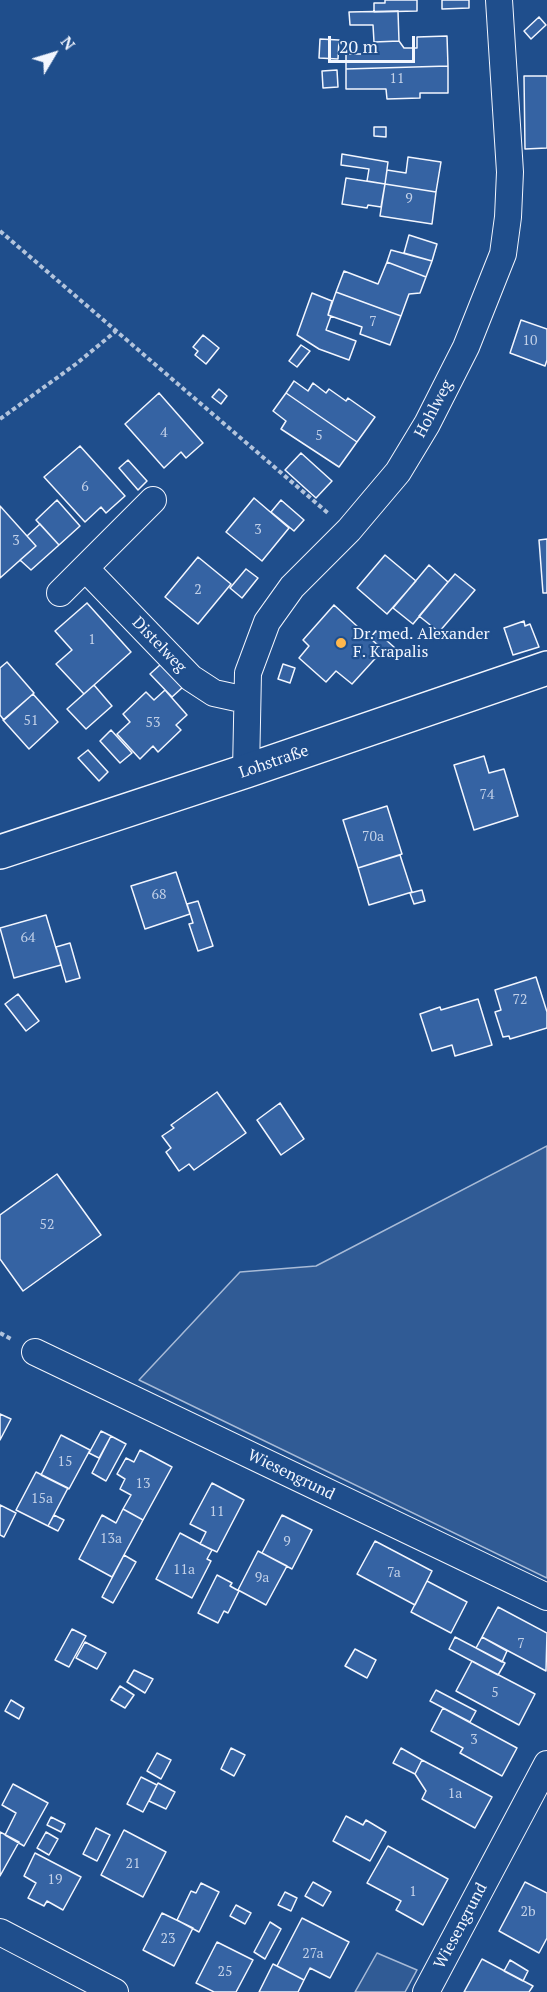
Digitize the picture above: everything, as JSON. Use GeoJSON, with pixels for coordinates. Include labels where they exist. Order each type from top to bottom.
{"type":"FeatureCollection","features":[{"type":"Feature","properties":{"kind":"main road","name":"Lohstraße"},"geometry":{"type":"LineString","coordinates":[[0,852],[547,668]]}},
{"type":"Feature","properties":{"kind":"street","name":"Hohlweg"},"geometry":{"type":"LineString","coordinates":[[246,771],[248,673],[267,622],[292,587],[349,530],[398,472],[428,424],[466,347],[503,254],[508,217],[510,172],[499,0]]}},
{"type":"Feature","properties":{"kind":"street"},"geometry":{"type":"LineString","coordinates":[[60,593],[153,500]]}},
{"type":"Feature","properties":{"kind":"street","name":"Distelweg"},"geometry":{"type":"LineString","coordinates":[[85,568],[191,678],[214,693],[246,700]]}},
{"type":"Feature","properties":{"kind":"street","name":"Wiesengrund"},"geometry":{"type":"LineString","coordinates":[[35,1352],[547,1597]]}},
{"type":"Feature","properties":{"kind":"street","name":"Wiesengrund"},"geometry":{"type":"LineString","coordinates":[[426,1992],[547,1764]]}},
{"type":"Feature","properties":{"kind":"street"},"geometry":{"type":"LineString","coordinates":[[0,1932],[115,1992]]}},
{"type":"Feature","properties":{"kind":"path"},"geometry":{"type":"LineString","coordinates":[[0,231],[349,530]]}},
{"type":"Feature","properties":{"kind":"path"},"geometry":{"type":"LineString","coordinates":[[0,419],[76,364],[116,331]]}},
{"type":"Feature","properties":{"kind":"shaded area"},"geometry":{"type":"Polygon","coordinates":[[[547,1146],[547,1578],[139,1380],[240,1272],[316,1266],[547,1146]]]}},
{"type":"Feature","properties":{"kind":"shaded area"},"geometry":{"type":"Polygon","coordinates":[[[377,1953],[417,1970],[405,1992],[355,1992],[377,1953]]]}},
{"type":"Feature","properties":{"kind":"building"},"geometry":{"type":"Polygon","coordinates":[[[385,0],[417,0],[417,11],[374,12],[374,3],[385,3],[385,0]]]}},
{"type":"Feature","properties":{"kind":"building"},"geometry":{"type":"Polygon","coordinates":[[[442,0],[469,0],[469,8],[442,9],[442,0]]]}},
{"type":"Feature","properties":{"kind":"building"},"geometry":{"type":"Polygon","coordinates":[[[398,11],[399,41],[374,42],[373,25],[350,25],[349,12],[398,11]]]}},
{"type":"Feature","properties":{"kind":"building"},"geometry":{"type":"Polygon","coordinates":[[[539,17],[546,25],[531,39],[524,31],[539,17]]]}},
{"type":"Feature","properties":{"kind":"building"},"geometry":{"type":"Polygon","coordinates":[[[447,36],[448,66],[346,69],[346,54],[374,54],[374,42],[399,41],[404,48],[417,48],[417,37],[447,36]]]}},
{"type":"Feature","properties":{"kind":"building"},"geometry":{"type":"Polygon","coordinates":[[[320,39],[339,40],[338,59],[319,58],[320,39]]]}},
{"type":"Feature","properties":{"kind":"building"},"geometry":{"type":"Polygon","coordinates":[[[448,66],[448,93],[420,93],[420,98],[387,99],[386,89],[346,89],[346,69],[448,66]]]}},
{"type":"Feature","properties":{"kind":"building"},"geometry":{"type":"Polygon","coordinates":[[[337,70],[338,87],[323,88],[322,71],[337,70]]]}},
{"type":"Feature","properties":{"kind":"building"},"geometry":{"type":"Polygon","coordinates":[[[524,76],[547,76],[547,148],[525,149],[524,76]]]}},
{"type":"Feature","properties":{"kind":"building"},"geometry":{"type":"Polygon","coordinates":[[[374,127],[386,127],[386,137],[374,136],[374,127]]]}},
{"type":"Feature","properties":{"kind":"building"},"geometry":{"type":"Polygon","coordinates":[[[342,154],[388,162],[385,184],[367,181],[369,169],[341,165],[342,154]]]}},
{"type":"Feature","properties":{"kind":"building"},"geometry":{"type":"Polygon","coordinates":[[[408,157],[441,162],[436,192],[385,184],[387,170],[406,173],[408,157]]]}},
{"type":"Feature","properties":{"kind":"building"},"geometry":{"type":"Polygon","coordinates":[[[346,178],[385,184],[381,207],[368,205],[367,208],[342,204],[346,178]]]}},
{"type":"Feature","properties":{"kind":"building"},"geometry":{"type":"Polygon","coordinates":[[[385,184],[436,192],[432,224],[380,216],[385,184]]]}},
{"type":"Feature","properties":{"kind":"building"},"geometry":{"type":"Polygon","coordinates":[[[409,235],[437,244],[432,261],[404,253],[409,235]]]}},
{"type":"Feature","properties":{"kind":"building"},"geometry":{"type":"Polygon","coordinates":[[[391,250],[432,261],[426,277],[387,262],[391,250]]]}},
{"type":"Feature","properties":{"kind":"building"},"geometry":{"type":"Polygon","coordinates":[[[387,262],[426,277],[420,293],[409,294],[401,316],[336,292],[344,271],[378,284],[387,262]]]}},
{"type":"Feature","properties":{"kind":"building"},"geometry":{"type":"Polygon","coordinates":[[[336,292],[401,316],[390,345],[360,334],[362,327],[328,315],[336,292]]]}},
{"type":"Feature","properties":{"kind":"building"},"geometry":{"type":"Polygon","coordinates":[[[312,293],[332,301],[328,315],[331,316],[326,330],[356,341],[349,360],[319,349],[297,335],[312,293]]]}},
{"type":"Feature","properties":{"kind":"building"},"geometry":{"type":"Polygon","coordinates":[[[521,320],[547,329],[545,366],[510,353],[521,320]]]}},
{"type":"Feature","properties":{"kind":"building"},"geometry":{"type":"Polygon","coordinates":[[[203,335],[219,348],[206,364],[195,355],[198,351],[193,347],[203,335]]]}},
{"type":"Feature","properties":{"kind":"building"},"geometry":{"type":"Polygon","coordinates":[[[301,345],[310,351],[297,367],[289,361],[301,345]]]}},
{"type":"Feature","properties":{"kind":"building"},"geometry":{"type":"Polygon","coordinates":[[[294,381],[308,391],[313,383],[326,393],[329,389],[346,401],[348,398],[375,417],[357,442],[286,393],[294,381]]]}},
{"type":"Feature","properties":{"kind":"building"},"geometry":{"type":"Polygon","coordinates":[[[219,389],[227,396],[221,404],[212,397],[219,389]]]}},
{"type":"Feature","properties":{"kind":"building"},"geometry":{"type":"Polygon","coordinates":[[[159,393],[203,443],[186,458],[181,452],[164,468],[125,424],[159,393]]]}},
{"type":"Feature","properties":{"kind":"building"},"geometry":{"type":"Polygon","coordinates":[[[286,393],[357,442],[339,467],[281,429],[286,421],[273,411],[286,393]]]}},
{"type":"Feature","properties":{"kind":"building"},"geometry":{"type":"Polygon","coordinates":[[[80,446],[125,496],[106,513],[101,507],[85,522],[44,477],[80,446]]]}},
{"type":"Feature","properties":{"kind":"building"},"geometry":{"type":"Polygon","coordinates":[[[301,453],[332,481],[316,498],[285,470],[301,453]]]}},
{"type":"Feature","properties":{"kind":"building"},"geometry":{"type":"Polygon","coordinates":[[[128,460],[147,481],[138,490],[119,468],[128,460]]]}},
{"type":"Feature","properties":{"kind":"building"},"geometry":{"type":"Polygon","coordinates":[[[254,498],[289,528],[262,561],[226,532],[254,498]]]}},
{"type":"Feature","properties":{"kind":"building"},"geometry":{"type":"Polygon","coordinates":[[[57,500],[80,526],[59,545],[36,520],[57,500]]]}},
{"type":"Feature","properties":{"kind":"building"},"geometry":{"type":"Polygon","coordinates":[[[281,500],[304,520],[294,531],[271,512],[281,500]]]}},
{"type":"Feature","properties":{"kind":"building"},"geometry":{"type":"Polygon","coordinates":[[[0,506],[36,546],[0,578],[0,506]]]}},
{"type":"Feature","properties":{"kind":"building"},"geometry":{"type":"Polygon","coordinates":[[[40,524],[59,545],[31,570],[20,560],[36,546],[27,536],[40,524]]]}},
{"type":"Feature","properties":{"kind":"building"},"geometry":{"type":"Polygon","coordinates":[[[547,539],[547,593],[543,593],[539,540],[547,539]]]}},
{"type":"Feature","properties":{"kind":"building"},"geometry":{"type":"Polygon","coordinates":[[[385,555],[416,581],[387,614],[357,588],[385,555]]]}},
{"type":"Feature","properties":{"kind":"building"},"geometry":{"type":"Polygon","coordinates":[[[198,557],[231,584],[198,624],[165,597],[198,557]]]}},
{"type":"Feature","properties":{"kind":"building"},"geometry":{"type":"Polygon","coordinates":[[[429,565],[448,582],[413,624],[393,608],[429,565]]]}},
{"type":"Feature","properties":{"kind":"building"},"geometry":{"type":"Polygon","coordinates":[[[246,569],[258,578],[242,598],[230,588],[246,569]]]}},
{"type":"Feature","properties":{"kind":"building"},"geometry":{"type":"Polygon","coordinates":[[[455,574],[475,590],[439,632],[419,616],[455,574]]]}},
{"type":"Feature","properties":{"kind":"building"},"geometry":{"type":"Polygon","coordinates":[[[87,603],[131,652],[84,694],[56,664],[72,650],[55,631],[87,603]]]}},
{"type":"Feature","properties":{"kind":"building","name":"Dr. med. Alexander F. Krapalis"},"geometry":{"type":"Polygon","coordinates":[[[334,605],[383,650],[352,684],[336,671],[326,682],[299,658],[309,646],[303,640],[334,605]]]}},
{"type":"Feature","properties":{"kind":"building"},"geometry":{"type":"Polygon","coordinates":[[[524,621],[525,626],[530,624],[539,647],[513,655],[504,628],[524,621]]]}},
{"type":"Feature","properties":{"kind":"building"},"geometry":{"type":"Polygon","coordinates":[[[376,631],[395,648],[389,655],[370,638],[376,631]]]}},
{"type":"Feature","properties":{"kind":"building"},"geometry":{"type":"Polygon","coordinates":[[[7,662],[34,693],[4,720],[0,715],[0,668],[7,662]]]}},
{"type":"Feature","properties":{"kind":"building"},"geometry":{"type":"Polygon","coordinates":[[[161,664],[183,687],[172,697],[150,674],[161,664]]]}},
{"type":"Feature","properties":{"kind":"building"},"geometry":{"type":"Polygon","coordinates":[[[283,664],[295,668],[290,683],[278,679],[283,664]]]}},
{"type":"Feature","properties":{"kind":"building"},"geometry":{"type":"Polygon","coordinates":[[[94,685],[112,706],[86,729],[67,709],[94,685]]]}},
{"type":"Feature","properties":{"kind":"building"},"geometry":{"type":"Polygon","coordinates":[[[165,690],[187,715],[176,725],[181,730],[158,752],[153,746],[140,759],[117,734],[130,722],[123,714],[146,692],[154,700],[165,690]]]}},
{"type":"Feature","properties":{"kind":"building"},"geometry":{"type":"Polygon","coordinates":[[[33,694],[58,722],[29,749],[3,720],[33,694]]]}},
{"type":"Feature","properties":{"kind":"building"},"geometry":{"type":"Polygon","coordinates":[[[111,730],[132,753],[120,763],[100,741],[111,730]]]}},
{"type":"Feature","properties":{"kind":"building"},"geometry":{"type":"Polygon","coordinates":[[[88,750],[108,772],[99,781],[78,758],[88,750]]]}},
{"type":"Feature","properties":{"kind":"building"},"geometry":{"type":"Polygon","coordinates":[[[484,756],[489,773],[504,769],[518,816],[474,830],[454,765],[484,756]]]}},
{"type":"Feature","properties":{"kind":"building"},"geometry":{"type":"Polygon","coordinates":[[[387,806],[402,854],[358,868],[343,820],[387,806]]]}},
{"type":"Feature","properties":{"kind":"building"},"geometry":{"type":"Polygon","coordinates":[[[400,855],[412,892],[369,905],[358,868],[400,855]]]}},
{"type":"Feature","properties":{"kind":"building"},"geometry":{"type":"Polygon","coordinates":[[[176,872],[190,914],[145,929],[131,886],[176,872]]]}},
{"type":"Feature","properties":{"kind":"building"},"geometry":{"type":"Polygon","coordinates":[[[422,890],[425,901],[414,904],[410,893],[422,890]]]}},
{"type":"Feature","properties":{"kind":"building"},"geometry":{"type":"Polygon","coordinates":[[[198,901],[213,946],[198,951],[189,924],[193,923],[187,904],[198,901]]]}},
{"type":"Feature","properties":{"kind":"building"},"geometry":{"type":"Polygon","coordinates":[[[46,915],[61,965],[14,978],[0,928],[46,915]]]}},
{"type":"Feature","properties":{"kind":"building"},"geometry":{"type":"Polygon","coordinates":[[[70,943],[80,978],[66,982],[56,947],[70,943]]]}},
{"type":"Feature","properties":{"kind":"building"},"geometry":{"type":"Polygon","coordinates":[[[536,977],[547,1012],[547,1028],[510,1039],[509,1036],[503,1037],[495,1012],[501,1010],[495,990],[536,977]]]}},
{"type":"Feature","properties":{"kind":"building"},"geometry":{"type":"Polygon","coordinates":[[[18,994],[39,1021],[26,1031],[5,1004],[18,994]]]}},
{"type":"Feature","properties":{"kind":"building"},"geometry":{"type":"Polygon","coordinates":[[[478,999],[492,1045],[455,1056],[452,1045],[432,1051],[420,1014],[478,999]]]}},
{"type":"Feature","properties":{"kind":"building"},"geometry":{"type":"Polygon","coordinates":[[[217,1092],[246,1133],[194,1170],[189,1164],[179,1171],[166,1152],[171,1148],[162,1136],[174,1128],[171,1125],[217,1092]]]}},
{"type":"Feature","properties":{"kind":"building"},"geometry":{"type":"Polygon","coordinates":[[[280,1103],[304,1139],[281,1155],[257,1120],[280,1103]]]}},
{"type":"Feature","properties":{"kind":"building"},"geometry":{"type":"Polygon","coordinates":[[[57,1174],[101,1235],[23,1291],[0,1259],[0,1215],[57,1174]]]}},
{"type":"Feature","properties":{"kind":"building"},"geometry":{"type":"Polygon","coordinates":[[[0,1414],[11,1419],[0,1440],[0,1414]]]}},
{"type":"Feature","properties":{"kind":"building"},"geometry":{"type":"Polygon","coordinates":[[[101,1431],[111,1436],[99,1458],[89,1453],[101,1431]]]}},
{"type":"Feature","properties":{"kind":"building"},"geometry":{"type":"Polygon","coordinates":[[[61,1435],[90,1450],[69,1489],[41,1475],[61,1435]]]}},
{"type":"Feature","properties":{"kind":"building"},"geometry":{"type":"Polygon","coordinates":[[[111,1436],[126,1444],[106,1481],[92,1473],[111,1436]]]}},
{"type":"Feature","properties":{"kind":"building"},"geometry":{"type":"Polygon","coordinates":[[[140,1450],[172,1467],[143,1520],[123,1509],[131,1495],[120,1489],[125,1479],[117,1474],[126,1458],[134,1462],[140,1450]]]}},
{"type":"Feature","properties":{"kind":"building"},"geometry":{"type":"Polygon","coordinates":[[[36,1472],[68,1488],[48,1526],[16,1510],[36,1472]]]}},
{"type":"Feature","properties":{"kind":"building"},"geometry":{"type":"Polygon","coordinates":[[[212,1483],[244,1500],[217,1552],[200,1544],[206,1532],[190,1524],[212,1483]]]}},
{"type":"Feature","properties":{"kind":"building"},"geometry":{"type":"Polygon","coordinates":[[[0,1505],[16,1513],[4,1537],[0,1535],[0,1505]]]}},
{"type":"Feature","properties":{"kind":"building"},"geometry":{"type":"Polygon","coordinates":[[[123,1509],[143,1520],[112,1577],[79,1559],[102,1515],[116,1523],[123,1509]]]}},
{"type":"Feature","properties":{"kind":"building"},"geometry":{"type":"Polygon","coordinates":[[[54,1515],[64,1520],[58,1531],[48,1526],[54,1515]]]}},
{"type":"Feature","properties":{"kind":"building"},"geometry":{"type":"Polygon","coordinates":[[[282,1515],[312,1530],[292,1569],[262,1553],[282,1515]]]}},
{"type":"Feature","properties":{"kind":"building"},"geometry":{"type":"Polygon","coordinates":[[[180,1533],[212,1550],[207,1559],[211,1561],[192,1598],[156,1579],[180,1533]]]}},
{"type":"Feature","properties":{"kind":"building"},"geometry":{"type":"Polygon","coordinates":[[[375,1541],[432,1571],[415,1605],[357,1574],[375,1541]]]}},
{"type":"Feature","properties":{"kind":"building"},"geometry":{"type":"Polygon","coordinates":[[[258,1551],[287,1566],[266,1605],[238,1590],[258,1551]]]}},
{"type":"Feature","properties":{"kind":"building"},"geometry":{"type":"Polygon","coordinates":[[[124,1555],[136,1562],[113,1603],[102,1597],[124,1555]]]}},
{"type":"Feature","properties":{"kind":"building"},"geometry":{"type":"Polygon","coordinates":[[[217,1575],[232,1583],[230,1586],[239,1591],[228,1613],[224,1611],[218,1623],[198,1613],[217,1575]]]}},
{"type":"Feature","properties":{"kind":"building"},"geometry":{"type":"Polygon","coordinates":[[[427,1581],[467,1602],[451,1633],[411,1612],[427,1581]]]}},
{"type":"Feature","properties":{"kind":"building"},"geometry":{"type":"Polygon","coordinates":[[[498,1607],[547,1633],[546,1671],[482,1637],[498,1607]]]}},
{"type":"Feature","properties":{"kind":"building"},"geometry":{"type":"Polygon","coordinates":[[[72,1629],[86,1636],[69,1667],[55,1660],[72,1629]]]}},
{"type":"Feature","properties":{"kind":"building"},"geometry":{"type":"Polygon","coordinates":[[[455,1637],[505,1663],[498,1675],[449,1649],[455,1637]]]}},
{"type":"Feature","properties":{"kind":"building"},"geometry":{"type":"Polygon","coordinates":[[[482,1637],[507,1651],[502,1662],[476,1648],[482,1637]]]}},
{"type":"Feature","properties":{"kind":"building"},"geometry":{"type":"Polygon","coordinates":[[[85,1642],[106,1653],[97,1669],[76,1658],[85,1642]]]}},
{"type":"Feature","properties":{"kind":"building"},"geometry":{"type":"Polygon","coordinates":[[[355,1649],[376,1660],[367,1678],[345,1666],[355,1649]]]}},
{"type":"Feature","properties":{"kind":"building"},"geometry":{"type":"Polygon","coordinates":[[[472,1661],[535,1694],[519,1725],[456,1691],[472,1661]]]}},
{"type":"Feature","properties":{"kind":"building"},"geometry":{"type":"Polygon","coordinates":[[[134,1670],[153,1679],[145,1693],[127,1682],[134,1670]]]}},
{"type":"Feature","properties":{"kind":"building"},"geometry":{"type":"Polygon","coordinates":[[[120,1686],[134,1695],[125,1708],[111,1700],[120,1686]]]}},
{"type":"Feature","properties":{"kind":"building"},"geometry":{"type":"Polygon","coordinates":[[[436,1690],[476,1711],[470,1722],[430,1701],[436,1690]]]}},
{"type":"Feature","properties":{"kind":"building"},"geometry":{"type":"Polygon","coordinates":[[[11,1700],[24,1708],[19,1719],[5,1711],[11,1700]]]}},
{"type":"Feature","properties":{"kind":"building"},"geometry":{"type":"Polygon","coordinates":[[[443,1708],[517,1748],[502,1776],[460,1753],[463,1748],[431,1731],[443,1708]]]}},
{"type":"Feature","properties":{"kind":"building"},"geometry":{"type":"Polygon","coordinates":[[[231,1748],[245,1755],[234,1776],[221,1769],[231,1748]]]}},
{"type":"Feature","properties":{"kind":"building"},"geometry":{"type":"Polygon","coordinates":[[[401,1748],[422,1760],[415,1774],[393,1763],[401,1748]]]}},
{"type":"Feature","properties":{"kind":"building"},"geometry":{"type":"Polygon","coordinates":[[[157,1753],[171,1760],[161,1779],[147,1771],[157,1753]]]}},
{"type":"Feature","properties":{"kind":"building"},"geometry":{"type":"Polygon","coordinates":[[[422,1760],[492,1797],[475,1828],[422,1799],[426,1791],[415,1774],[422,1760]]]}},
{"type":"Feature","properties":{"kind":"building"},"geometry":{"type":"Polygon","coordinates":[[[141,1777],[157,1785],[143,1812],[127,1804],[141,1777]]]}},
{"type":"Feature","properties":{"kind":"building"},"geometry":{"type":"Polygon","coordinates":[[[158,1783],[175,1792],[166,1809],[149,1801],[158,1783]]]}},
{"type":"Feature","properties":{"kind":"building"},"geometry":{"type":"Polygon","coordinates":[[[13,1784],[48,1803],[24,1846],[5,1835],[16,1813],[2,1805],[13,1784]]]}},
{"type":"Feature","properties":{"kind":"building"},"geometry":{"type":"Polygon","coordinates":[[[346,1816],[363,1825],[366,1820],[386,1832],[370,1861],[333,1841],[346,1816]]]}},
{"type":"Feature","properties":{"kind":"building"},"geometry":{"type":"Polygon","coordinates":[[[51,1817],[65,1824],[61,1832],[47,1825],[51,1817]]]}},
{"type":"Feature","properties":{"kind":"building"},"geometry":{"type":"Polygon","coordinates":[[[96,1828],[110,1835],[97,1861],[83,1854],[96,1828]]]}},
{"type":"Feature","properties":{"kind":"building"},"geometry":{"type":"Polygon","coordinates":[[[124,1830],[166,1852],[143,1897],[101,1875],[124,1830]]]}},
{"type":"Feature","properties":{"kind":"building"},"geometry":{"type":"Polygon","coordinates":[[[0,1832],[19,1842],[0,1876],[0,1832]]]}},
{"type":"Feature","properties":{"kind":"building"},"geometry":{"type":"Polygon","coordinates":[[[46,1832],[58,1839],[49,1855],[37,1848],[46,1832]]]}},
{"type":"Feature","properties":{"kind":"building"},"geometry":{"type":"Polygon","coordinates":[[[388,1846],[448,1879],[423,1925],[396,1910],[401,1901],[367,1883],[388,1846]]]}},
{"type":"Feature","properties":{"kind":"building"},"geometry":{"type":"Polygon","coordinates":[[[35,1853],[81,1877],[63,1910],[47,1901],[44,1906],[28,1898],[36,1883],[24,1876],[35,1853]]]}},
{"type":"Feature","properties":{"kind":"building"},"geometry":{"type":"Polygon","coordinates":[[[313,1882],[331,1892],[323,1906],[305,1896],[313,1882]]]}},
{"type":"Feature","properties":{"kind":"building"},"geometry":{"type":"Polygon","coordinates":[[[525,1882],[547,1893],[547,1938],[539,1953],[499,1931],[525,1882]]]}},
{"type":"Feature","properties":{"kind":"building"},"geometry":{"type":"Polygon","coordinates":[[[201,1883],[219,1892],[199,1932],[177,1920],[191,1891],[196,1893],[201,1883]]]}},
{"type":"Feature","properties":{"kind":"building"},"geometry":{"type":"Polygon","coordinates":[[[285,1892],[297,1898],[291,1911],[278,1905],[285,1892]]]}},
{"type":"Feature","properties":{"kind":"building"},"geometry":{"type":"Polygon","coordinates":[[[236,1905],[251,1913],[245,1924],[230,1916],[236,1905]]]}},
{"type":"Feature","properties":{"kind":"building"},"geometry":{"type":"Polygon","coordinates":[[[162,1913],[193,1928],[174,1966],[143,1950],[162,1913]]]}},
{"type":"Feature","properties":{"kind":"building"},"geometry":{"type":"Polygon","coordinates":[[[302,1918],[349,1942],[330,1978],[310,1968],[304,1980],[277,1966],[302,1918]]]}},
{"type":"Feature","properties":{"kind":"building"},"geometry":{"type":"Polygon","coordinates":[[[270,1922],[281,1929],[265,1959],[254,1952],[270,1922]]]}},
{"type":"Feature","properties":{"kind":"building"},"geometry":{"type":"Polygon","coordinates":[[[217,1942],[253,1960],[236,1992],[214,1992],[196,1983],[217,1942]]]}},
{"type":"Feature","properties":{"kind":"building"},"geometry":{"type":"Polygon","coordinates":[[[482,1959],[533,1986],[529,1992],[464,1992],[482,1959]]]}},
{"type":"Feature","properties":{"kind":"building"},"geometry":{"type":"Polygon","coordinates":[[[510,1960],[528,1971],[523,1981],[504,1971],[510,1960]]]}},
{"type":"Feature","properties":{"kind":"building"},"geometry":{"type":"Polygon","coordinates":[[[273,1964],[304,1980],[298,1992],[259,1992],[273,1964]]]}},
{"type":"Feature","properties":{"kind":"place","name":"Dr. med. Alexander F. Krapalis"},"geometry":{"type":"Point","coordinates":[341,643]}}]}
